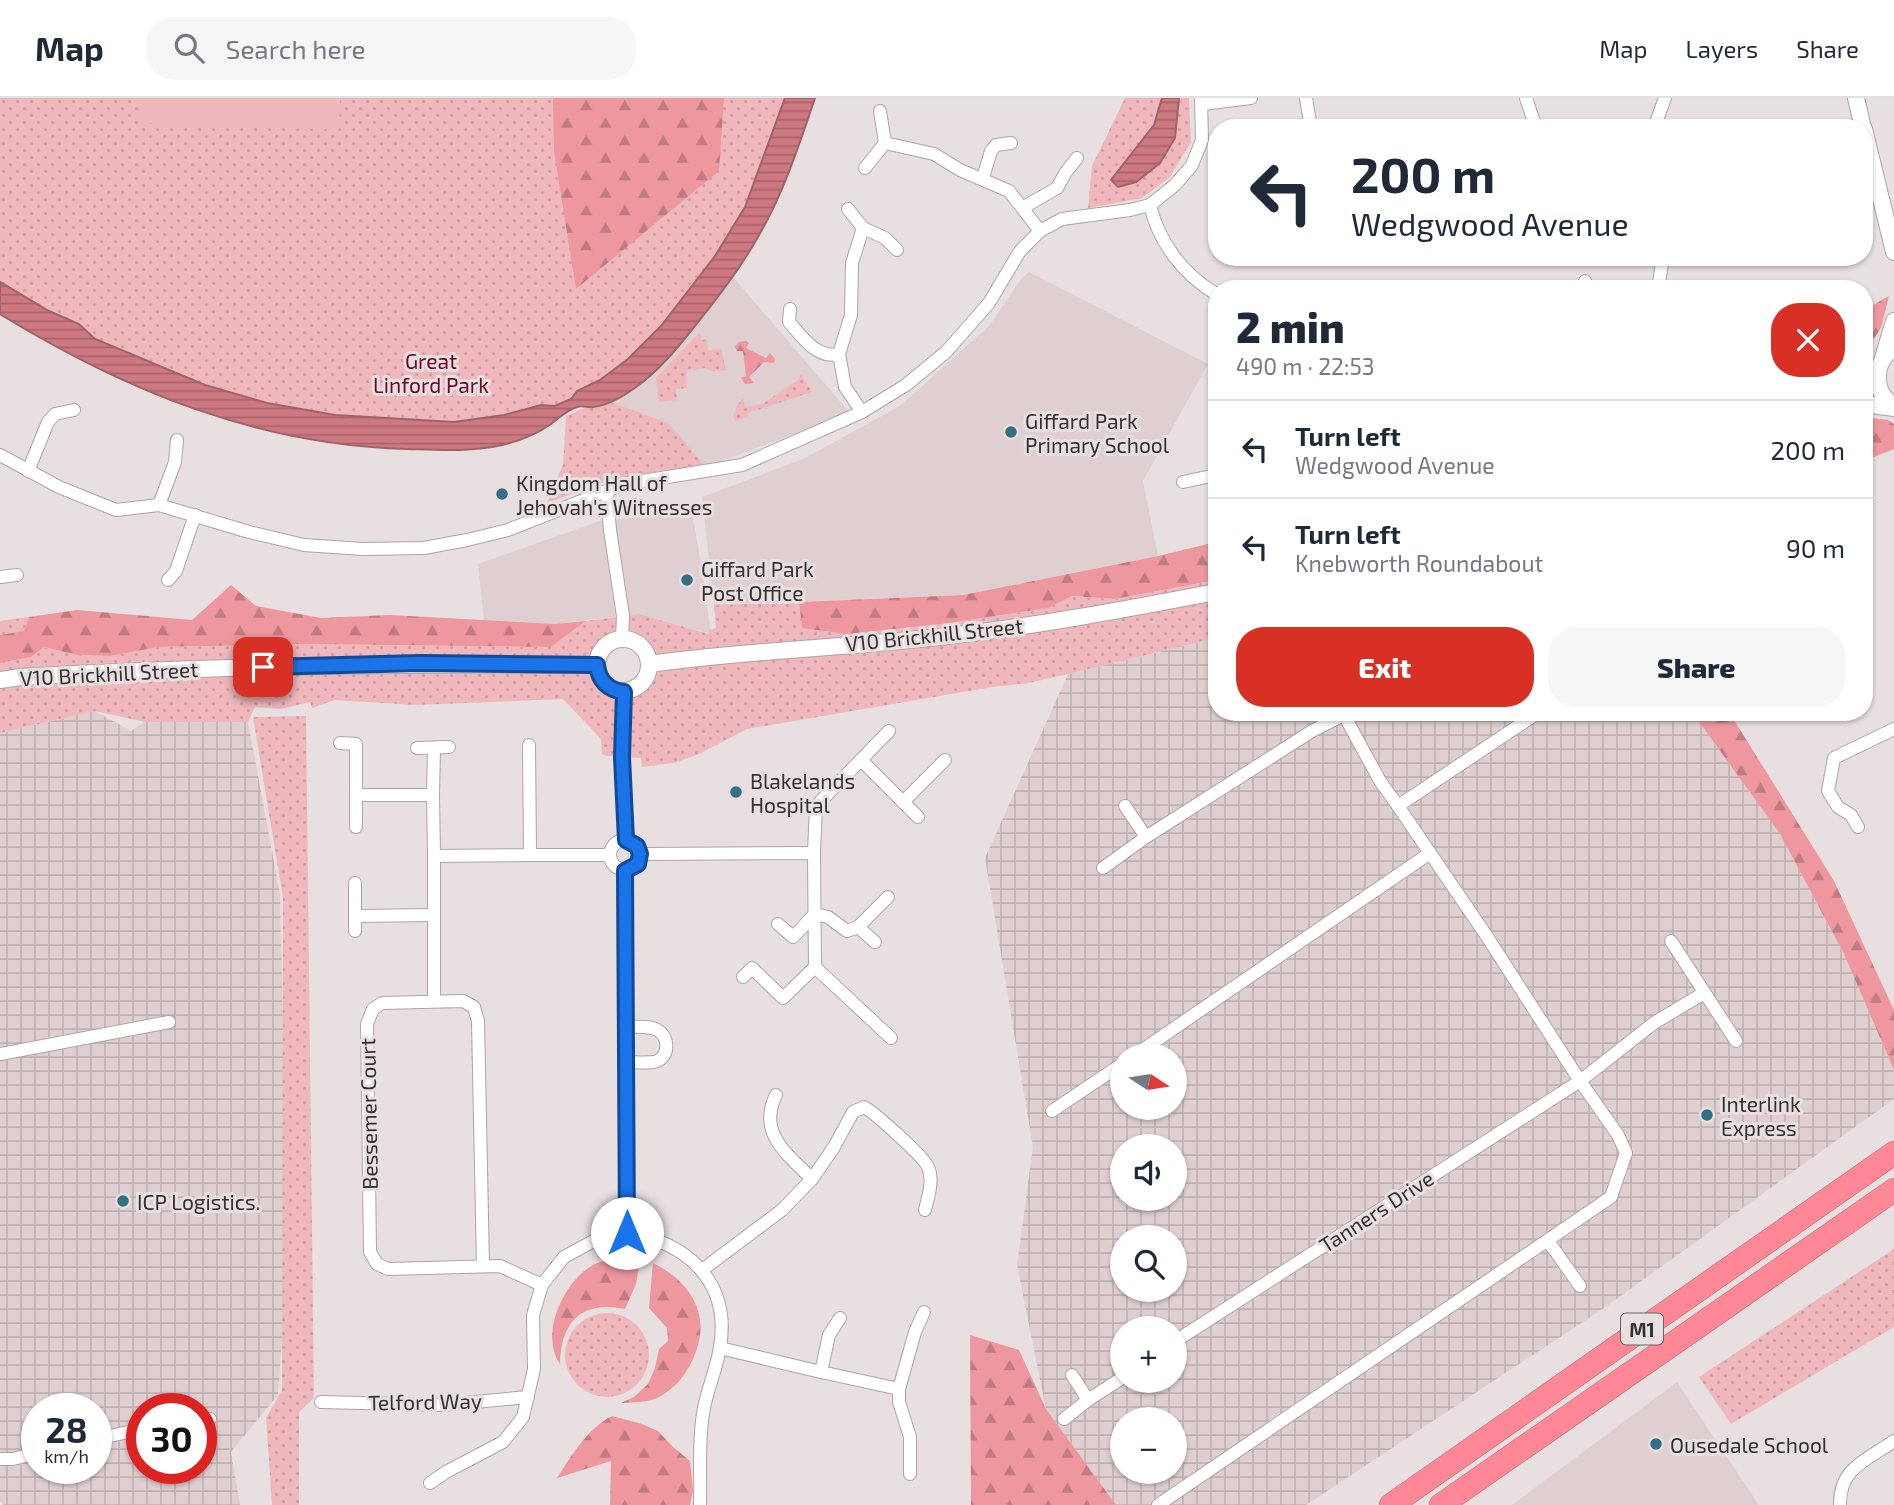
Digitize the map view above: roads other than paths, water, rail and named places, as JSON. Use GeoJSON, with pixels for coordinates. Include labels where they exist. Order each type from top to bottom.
{"type":"FeatureCollection","features":[{"type":"Feature","properties":{"kind":"highway","name":"M1"},"geometry":{"type":"LineString","coordinates":[[1391,1505],[1894,1153]]}},
{"type":"Feature","properties":{"kind":"highway","name":"M1"},"geometry":{"type":"LineString","coordinates":[[1441,1505],[1894,1190]]}},
{"type":"Feature","properties":{"kind":"street"},"geometry":{"type":"LineString","coordinates":[[0,455],[59,487],[116,510],[159,505],[304,545],[363,550],[424,548],[508,530],[624,484],[742,465],[863,412],[906,385],[946,352],[989,303],[1020,251],[1041,231],[1062,219],[1150,205],[1175,185],[1192,166],[1202,140],[1202,101],[1251,98]]}},
{"type":"Feature","properties":{"kind":"street"},"geometry":{"type":"LineString","coordinates":[[1306,98],[1310,119]]}},
{"type":"Feature","properties":{"kind":"street"},"geometry":{"type":"LineString","coordinates":[[1526,98],[1533,119]]}},
{"type":"Feature","properties":{"kind":"street"},"geometry":{"type":"LineString","coordinates":[[1657,119],[1665,98]]}},
{"type":"Feature","properties":{"kind":"street"},"geometry":{"type":"LineString","coordinates":[[1856,98],[1862,119]]}},
{"type":"Feature","properties":{"kind":"street"},"geometry":{"type":"LineString","coordinates":[[865,167],[885,143],[880,111]]}},
{"type":"Feature","properties":{"kind":"street"},"geometry":{"type":"LineString","coordinates":[[885,143],[934,154],[960,170],[1009,191],[1041,231]]}},
{"type":"Feature","properties":{"kind":"street"},"geometry":{"type":"LineString","coordinates":[[983,178],[996,145],[1011,143]]}},
{"type":"Feature","properties":{"kind":"street"},"geometry":{"type":"LineString","coordinates":[[1024,207],[1057,188],[1077,158]]}},
{"type":"Feature","properties":{"kind":"street"},"geometry":{"type":"LineString","coordinates":[[1873,165],[1894,251]]}},
{"type":"Feature","properties":{"kind":"street"},"geometry":{"type":"LineString","coordinates":[[1150,205],[1154,223],[1173,256],[1208,289]]}},
{"type":"Feature","properties":{"kind":"street"},"geometry":{"type":"LineString","coordinates":[[848,209],[863,228],[885,238],[897,250]]}},
{"type":"Feature","properties":{"kind":"street"},"geometry":{"type":"LineString","coordinates":[[863,228],[852,263],[851,315],[839,354],[845,387],[863,412]]}},
{"type":"Feature","properties":{"kind":"street"},"geometry":{"type":"LineString","coordinates":[[790,309],[789,322],[810,346],[829,356],[839,354]]}},
{"type":"Feature","properties":{"kind":"street"},"geometry":{"type":"LineString","coordinates":[[1894,321],[1878,386],[1894,407]]}},
{"type":"Feature","properties":{"kind":"street"},"geometry":{"type":"LineString","coordinates":[[1873,370],[1885,357]]}},
{"type":"Feature","properties":{"kind":"street"},"geometry":{"type":"LineString","coordinates":[[1873,405],[1894,407]]}},
{"type":"Feature","properties":{"kind":"street"},"geometry":{"type":"LineString","coordinates":[[28,471],[48,422],[55,414],[74,410]]}},
{"type":"Feature","properties":{"kind":"street"},"geometry":{"type":"LineString","coordinates":[[159,505],[175,462],[177,440]]}},
{"type":"Feature","properties":{"kind":"street"},"geometry":{"type":"LineString","coordinates":[[1183,482],[1208,477]]}},
{"type":"Feature","properties":{"kind":"street"},"geometry":{"type":"LineString","coordinates":[[607,492],[623,616],[622,639]]}},
{"type":"Feature","properties":{"kind":"street"},"geometry":{"type":"LineString","coordinates":[[168,580],[176,571],[195,515]]}},
{"type":"Feature","properties":{"kind":"street"},"geometry":{"type":"LineString","coordinates":[[0,577],[17,575]]}},
{"type":"Feature","properties":{"kind":"street","name":"V10 Brickhill Street"},"geometry":{"type":"LineString","coordinates":[[650,664],[721,654],[947,636],[1126,609],[1208,594]]}},
{"type":"Feature","properties":{"kind":"street"},"geometry":{"type":"LineString","coordinates":[[622,639],[630,639],[641,646],[650,664],[643,683],[638,688],[624,692],[607,686],[601,680],[597,665],[598,656],[605,646],[622,639]]}},
{"type":"Feature","properties":{"kind":"street","name":"V10 Brickhill Street"},"geometry":{"type":"LineString","coordinates":[[0,680],[158,669],[420,663],[597,665]]}},
{"type":"Feature","properties":{"kind":"street"},"geometry":{"type":"LineString","coordinates":[[624,692],[622,757],[626,840]]}},
{"type":"Feature","properties":{"kind":"street"},"geometry":{"type":"LineString","coordinates":[[1103,868],[1146,837],[1332,721]]}},
{"type":"Feature","properties":{"kind":"street"},"geometry":{"type":"LineString","coordinates":[[1158,1505],[1611,1197],[1626,1153],[1618,1135],[1380,781],[1348,721]]}},
{"type":"Feature","properties":{"kind":"street"},"geometry":{"type":"LineString","coordinates":[[1398,806],[1526,721]]}},
{"type":"Feature","properties":{"kind":"street"},"geometry":{"type":"LineString","coordinates":[[1858,827],[1851,815],[1838,807],[1828,791],[1834,758],[1894,729]]}},
{"type":"Feature","properties":{"kind":"street"},"geometry":{"type":"LineString","coordinates":[[743,977],[752,968],[783,998],[815,967],[816,806],[889,731]]}},
{"type":"Feature","properties":{"kind":"street"},"geometry":{"type":"LineString","coordinates":[[340,743],[356,744],[356,827]]}},
{"type":"Feature","properties":{"kind":"street"},"geometry":{"type":"LineString","coordinates":[[529,745],[530,855]]}},
{"type":"Feature","properties":{"kind":"street"},"geometry":{"type":"LineString","coordinates":[[417,748],[449,747]]}},
{"type":"Feature","properties":{"kind":"street"},"geometry":{"type":"LineString","coordinates":[[434,748],[434,1001]]}},
{"type":"Feature","properties":{"kind":"street"},"geometry":{"type":"LineString","coordinates":[[860,760],[918,817]]}},
{"type":"Feature","properties":{"kind":"street"},"geometry":{"type":"LineString","coordinates":[[903,802],[945,760]]}},
{"type":"Feature","properties":{"kind":"street"},"geometry":{"type":"LineString","coordinates":[[356,795],[433,795]]}},
{"type":"Feature","properties":{"kind":"street"},"geometry":{"type":"LineString","coordinates":[[1125,806],[1146,837]]}},
{"type":"Feature","properties":{"kind":"street"},"geometry":{"type":"LineString","coordinates":[[626,840],[637,846],[640,854],[638,864],[625,871],[615,867],[610,855],[614,844],[626,840]]}},
{"type":"Feature","properties":{"kind":"street"},"geometry":{"type":"LineString","coordinates":[[640,854],[814,853]]}},
{"type":"Feature","properties":{"kind":"street"},"geometry":{"type":"LineString","coordinates":[[1153,1043],[1430,853]]}},
{"type":"Feature","properties":{"kind":"street"},"geometry":{"type":"LineString","coordinates":[[434,856],[610,855]]}},
{"type":"Feature","properties":{"kind":"street"},"geometry":{"type":"LineString","coordinates":[[625,871],[627,1233]]}},
{"type":"Feature","properties":{"kind":"street"},"geometry":{"type":"LineString","coordinates":[[355,883],[355,930]]}},
{"type":"Feature","properties":{"kind":"street"},"geometry":{"type":"LineString","coordinates":[[815,914],[828,917],[847,931],[858,927],[888,897]]}},
{"type":"Feature","properties":{"kind":"street"},"geometry":{"type":"LineString","coordinates":[[778,924],[793,937],[815,914]]}},
{"type":"Feature","properties":{"kind":"street"},"geometry":{"type":"LineString","coordinates":[[356,916],[435,915]]}},
{"type":"Feature","properties":{"kind":"street"},"geometry":{"type":"LineString","coordinates":[[858,927],[874,942]]}},
{"type":"Feature","properties":{"kind":"street"},"geometry":{"type":"LineString","coordinates":[[1671,941],[1736,1041]]}},
{"type":"Feature","properties":{"kind":"street"},"geometry":{"type":"LineString","coordinates":[[815,967],[891,1038]]}},
{"type":"Feature","properties":{"kind":"street","name":"Tanners Drive"},"geometry":{"type":"LineString","coordinates":[[1187,1334],[1580,1081],[1654,1023],[1704,993]]}},
{"type":"Feature","properties":{"kind":"street","name":"Bessemer Court"},"geometry":{"type":"LineString","coordinates":[[483,1266],[478,1021],[474,1007],[463,1002],[382,1003],[373,1009],[367,1024],[370,1252],[377,1264],[388,1269],[500,1266],[542,1285]]}},
{"type":"Feature","properties":{"kind":"street"},"geometry":{"type":"LineString","coordinates":[[0,1054],[169,1022]]}},
{"type":"Feature","properties":{"kind":"street"},"geometry":{"type":"LineString","coordinates":[[626,1027],[659,1031],[664,1036],[667,1048],[665,1054],[655,1062],[626,1062]]}},
{"type":"Feature","properties":{"kind":"street"},"geometry":{"type":"LineString","coordinates":[[1052,1111],[1110,1072]]}},
{"type":"Feature","properties":{"kind":"street"},"geometry":{"type":"LineString","coordinates":[[776,1095],[770,1106],[771,1129],[779,1147],[812,1179]]}},
{"type":"Feature","properties":{"kind":"street"},"geometry":{"type":"LineString","coordinates":[[702,1270],[782,1210],[812,1179],[853,1112],[864,1107],[876,1114],[928,1166],[930,1186],[925,1210]]}},
{"type":"Feature","properties":{"kind":"street"},"geometry":{"type":"LineString","coordinates":[[430,1483],[503,1442],[523,1417],[534,1369],[533,1315],[542,1285],[565,1257],[598,1238],[627,1233],[650,1236],[679,1249],[702,1270],[716,1295],[722,1326],[720,1348],[705,1397],[699,1436],[702,1467],[700,1505]]}},
{"type":"Feature","properties":{"kind":"street"},"geometry":{"type":"LineString","coordinates":[[1548,1241],[1580,1286]]}},
{"type":"Feature","properties":{"kind":"street"},"geometry":{"type":"LineString","coordinates":[[910,1474],[910,1437],[899,1402],[899,1389],[915,1332],[924,1312]]}},
{"type":"Feature","properties":{"kind":"street"},"geometry":{"type":"LineString","coordinates":[[821,1372],[829,1335],[840,1318]]}},
{"type":"Feature","properties":{"kind":"street"},"geometry":{"type":"LineString","coordinates":[[720,1348],[899,1389]]}},
{"type":"Feature","properties":{"kind":"street"},"geometry":{"type":"LineString","coordinates":[[1072,1375],[1088,1400]]}},
{"type":"Feature","properties":{"kind":"street"},"geometry":{"type":"LineString","coordinates":[[1064,1419],[1110,1386]]}},
{"type":"Feature","properties":{"kind":"street","name":"Telford Way"},"geometry":{"type":"LineString","coordinates":[[321,1402],[442,1405],[528,1397]]}},
{"type":"Feature","properties":{"kind":"street"},"geometry":{"type":"LineString","coordinates":[[1840,1505],[1840,1492],[1849,1472],[1894,1441]]}},
{"type":"Feature","properties":{"kind":"street"},"geometry":{"type":"LineString","coordinates":[[0,1459],[21,1457]]}},
{"type":"Feature","properties":{"kind":"place","name":"Giffard Park Primary School"},"geometry":{"type":"Point","coordinates":[1011,432]}},
{"type":"Feature","properties":{"kind":"place","name":"Kingdom Hall of Jehovah's Witnesses"},"geometry":{"type":"Point","coordinates":[502,494]}},
{"type":"Feature","properties":{"kind":"place","name":"Giffard Park Post Office"},"geometry":{"type":"Point","coordinates":[687,580]}},
{"type":"Feature","properties":{"kind":"place","name":"Blakelands Hospital"},"geometry":{"type":"Point","coordinates":[736,792]}},
{"type":"Feature","properties":{"kind":"place","name":"Interlink Express"},"geometry":{"type":"Point","coordinates":[1707,1115]}},
{"type":"Feature","properties":{"kind":"place","name":"ICP Logistics."},"geometry":{"type":"Point","coordinates":[123,1201]}},
{"type":"Feature","properties":{"kind":"place","name":"Ousedale School"},"geometry":{"type":"Point","coordinates":[1656,1444]}},
{"type":"Feature","properties":{"kind":"park label","name":"Great Linford Park"},"geometry":{"type":"Point","coordinates":[431,372]}}]}
